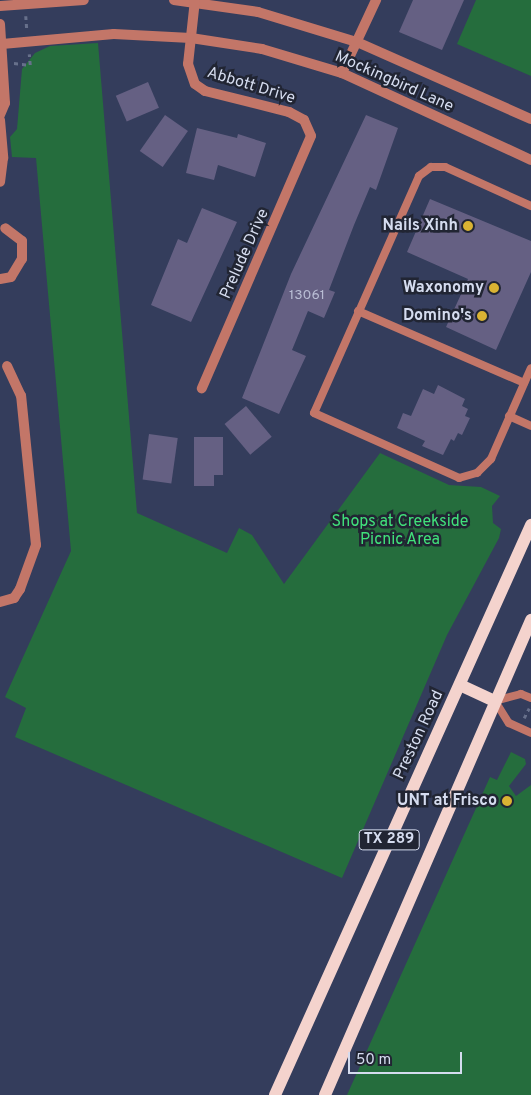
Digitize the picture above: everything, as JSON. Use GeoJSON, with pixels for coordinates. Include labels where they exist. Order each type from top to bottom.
{"type":"FeatureCollection","features":[{"type":"Feature","properties":{"kind":"main road","name":"Preston Road"},"geometry":{"type":"LineString","coordinates":[[275,1095],[531,525]]}},
{"type":"Feature","properties":{"kind":"main road","name":"TX 289"},"geometry":{"type":"LineString","coordinates":[[325,1095],[531,620]]}},
{"type":"Feature","properties":{"kind":"main road"},"geometry":{"type":"LineString","coordinates":[[460,685],[495,701]]}},
{"type":"Feature","properties":{"kind":"street"},"geometry":{"type":"LineString","coordinates":[[0,6],[84,0]]}},
{"type":"Feature","properties":{"kind":"street","name":"Mockingbird Lane"},"geometry":{"type":"LineString","coordinates":[[174,0],[195,1],[258,12],[357,42],[531,119]]}},
{"type":"Feature","properties":{"kind":"street"},"geometry":{"type":"LineString","coordinates":[[342,73],[376,0]]}},
{"type":"Feature","properties":{"kind":"street","name":"Abbott Drive"},"geometry":{"type":"LineString","coordinates":[[195,1],[188,64],[192,79],[200,88],[289,112],[304,120],[310,130]]}},
{"type":"Feature","properties":{"kind":"street"},"geometry":{"type":"LineString","coordinates":[[0,24],[5,103],[0,115]]}},
{"type":"Feature","properties":{"kind":"street","name":"Mockingbird Lane"},"geometry":{"type":"LineString","coordinates":[[2,44],[90,35],[191,38],[262,49],[342,73],[531,160]]}},
{"type":"Feature","properties":{"kind":"street"},"geometry":{"type":"LineString","coordinates":[[0,120],[4,158],[0,182]]}},
{"type":"Feature","properties":{"kind":"street","name":"Prelude Drive"},"geometry":{"type":"LineString","coordinates":[[202,388],[308,148],[310,130]]}},
{"type":"Feature","properties":{"kind":"street"},"geometry":{"type":"LineString","coordinates":[[0,279],[11,277],[22,259],[22,242],[2,225]]}},
{"type":"Feature","properties":{"kind":"street"},"geometry":{"type":"LineString","coordinates":[[0,602],[14,598],[20,589],[36,545],[21,396],[7,366]]}},
{"type":"Feature","properties":{"kind":"lane"},"geometry":{"type":"LineString","coordinates":[[531,206],[445,167],[431,167],[419,176],[314,413],[459,478],[476,473],[491,459],[531,368]]}},
{"type":"Feature","properties":{"kind":"lane"},"geometry":{"type":"LineString","coordinates":[[358,311],[524,384]]}},
{"type":"Feature","properties":{"kind":"lane"},"geometry":{"type":"LineString","coordinates":[[509,416],[531,426]]}},
{"type":"Feature","properties":{"kind":"lane"},"geometry":{"type":"LineString","coordinates":[[530,702],[522,694],[495,701],[509,723],[531,733]]}},
{"type":"Feature","properties":{"kind":"path"},"geometry":{"type":"LineString","coordinates":[[521,724],[530,702]]}},
{"type":"Feature","properties":{"kind":"green space"},"geometry":{"type":"Polygon","coordinates":[[[476,0],[531,0],[531,76],[457,44],[476,0]]]}},
{"type":"Feature","properties":{"kind":"green space","name":"Shops at Creekside Picnic Area"},"geometry":{"type":"Polygon","coordinates":[[[98,43],[137,513],[227,553],[239,528],[252,535],[284,584],[380,453],[449,485],[481,487],[500,496],[492,506],[493,523],[501,529],[499,538],[447,635],[342,878],[15,737],[26,708],[5,697],[71,551],[36,158],[12,157],[10,137],[17,129],[22,69],[35,53],[50,46],[98,43]]]}},
{"type":"Feature","properties":{"kind":"green space"},"geometry":{"type":"Polygon","coordinates":[[[511,752],[525,759],[526,764],[509,786],[516,796],[531,785],[531,1095],[347,1095],[490,777],[497,780],[511,752]]]}},
{"type":"Feature","properties":{"kind":"building"},"geometry":{"type":"Polygon","coordinates":[[[413,0],[464,0],[442,50],[399,32],[413,0]]]}},
{"type":"Feature","properties":{"kind":"building"},"geometry":{"type":"Polygon","coordinates":[[[148,82],[159,108],[127,121],[116,96],[148,82]]]}},
{"type":"Feature","properties":{"kind":"building"},"geometry":{"type":"Polygon","coordinates":[[[165,115],[188,131],[163,167],[140,151],[165,115]]]}},
{"type":"Feature","properties":{"kind":"building"},"geometry":{"type":"Polygon","coordinates":[[[366,115],[398,128],[376,190],[370,187],[354,225],[329,290],[335,292],[324,318],[308,311],[292,350],[306,356],[279,414],[242,398],[291,274],[366,115]]]}},
{"type":"Feature","properties":{"kind":"building"},"geometry":{"type":"Polygon","coordinates":[[[197,128],[237,138],[238,134],[266,143],[255,177],[218,165],[214,180],[186,173],[197,128]]]}},
{"type":"Feature","properties":{"kind":"building"},"geometry":{"type":"Polygon","coordinates":[[[430,199],[531,241],[531,272],[496,350],[446,327],[468,279],[407,252],[430,199]]]}},
{"type":"Feature","properties":{"kind":"building"},"geometry":{"type":"Polygon","coordinates":[[[202,208],[237,222],[191,322],[151,305],[178,239],[187,243],[202,208]]]}},
{"type":"Feature","properties":{"kind":"building"},"geometry":{"type":"Polygon","coordinates":[[[438,385],[465,399],[462,406],[468,409],[465,416],[470,418],[462,435],[458,433],[454,441],[451,439],[443,455],[422,446],[425,441],[397,428],[403,413],[411,416],[423,389],[434,394],[438,385]]]}},
{"type":"Feature","properties":{"kind":"building"},"geometry":{"type":"Polygon","coordinates":[[[246,406],[272,437],[250,455],[225,424],[246,406]]]}},
{"type":"Feature","properties":{"kind":"building"},"geometry":{"type":"Polygon","coordinates":[[[149,434],[178,438],[171,484],[143,480],[149,434]]]}},
{"type":"Feature","properties":{"kind":"building"},"geometry":{"type":"Polygon","coordinates":[[[194,437],[223,437],[223,475],[214,475],[214,486],[194,486],[194,437]]]}},
{"type":"Feature","properties":{"kind":"place","name":"Nails Xinh"},"geometry":{"type":"Point","coordinates":[468,226]}},
{"type":"Feature","properties":{"kind":"place","name":"Waxonomy"},"geometry":{"type":"Point","coordinates":[494,288]}},
{"type":"Feature","properties":{"kind":"place","name":"Domino's"},"geometry":{"type":"Point","coordinates":[482,316]}},
{"type":"Feature","properties":{"kind":"place","name":"UNT at Frisco"},"geometry":{"type":"Point","coordinates":[507,801]}}]}
